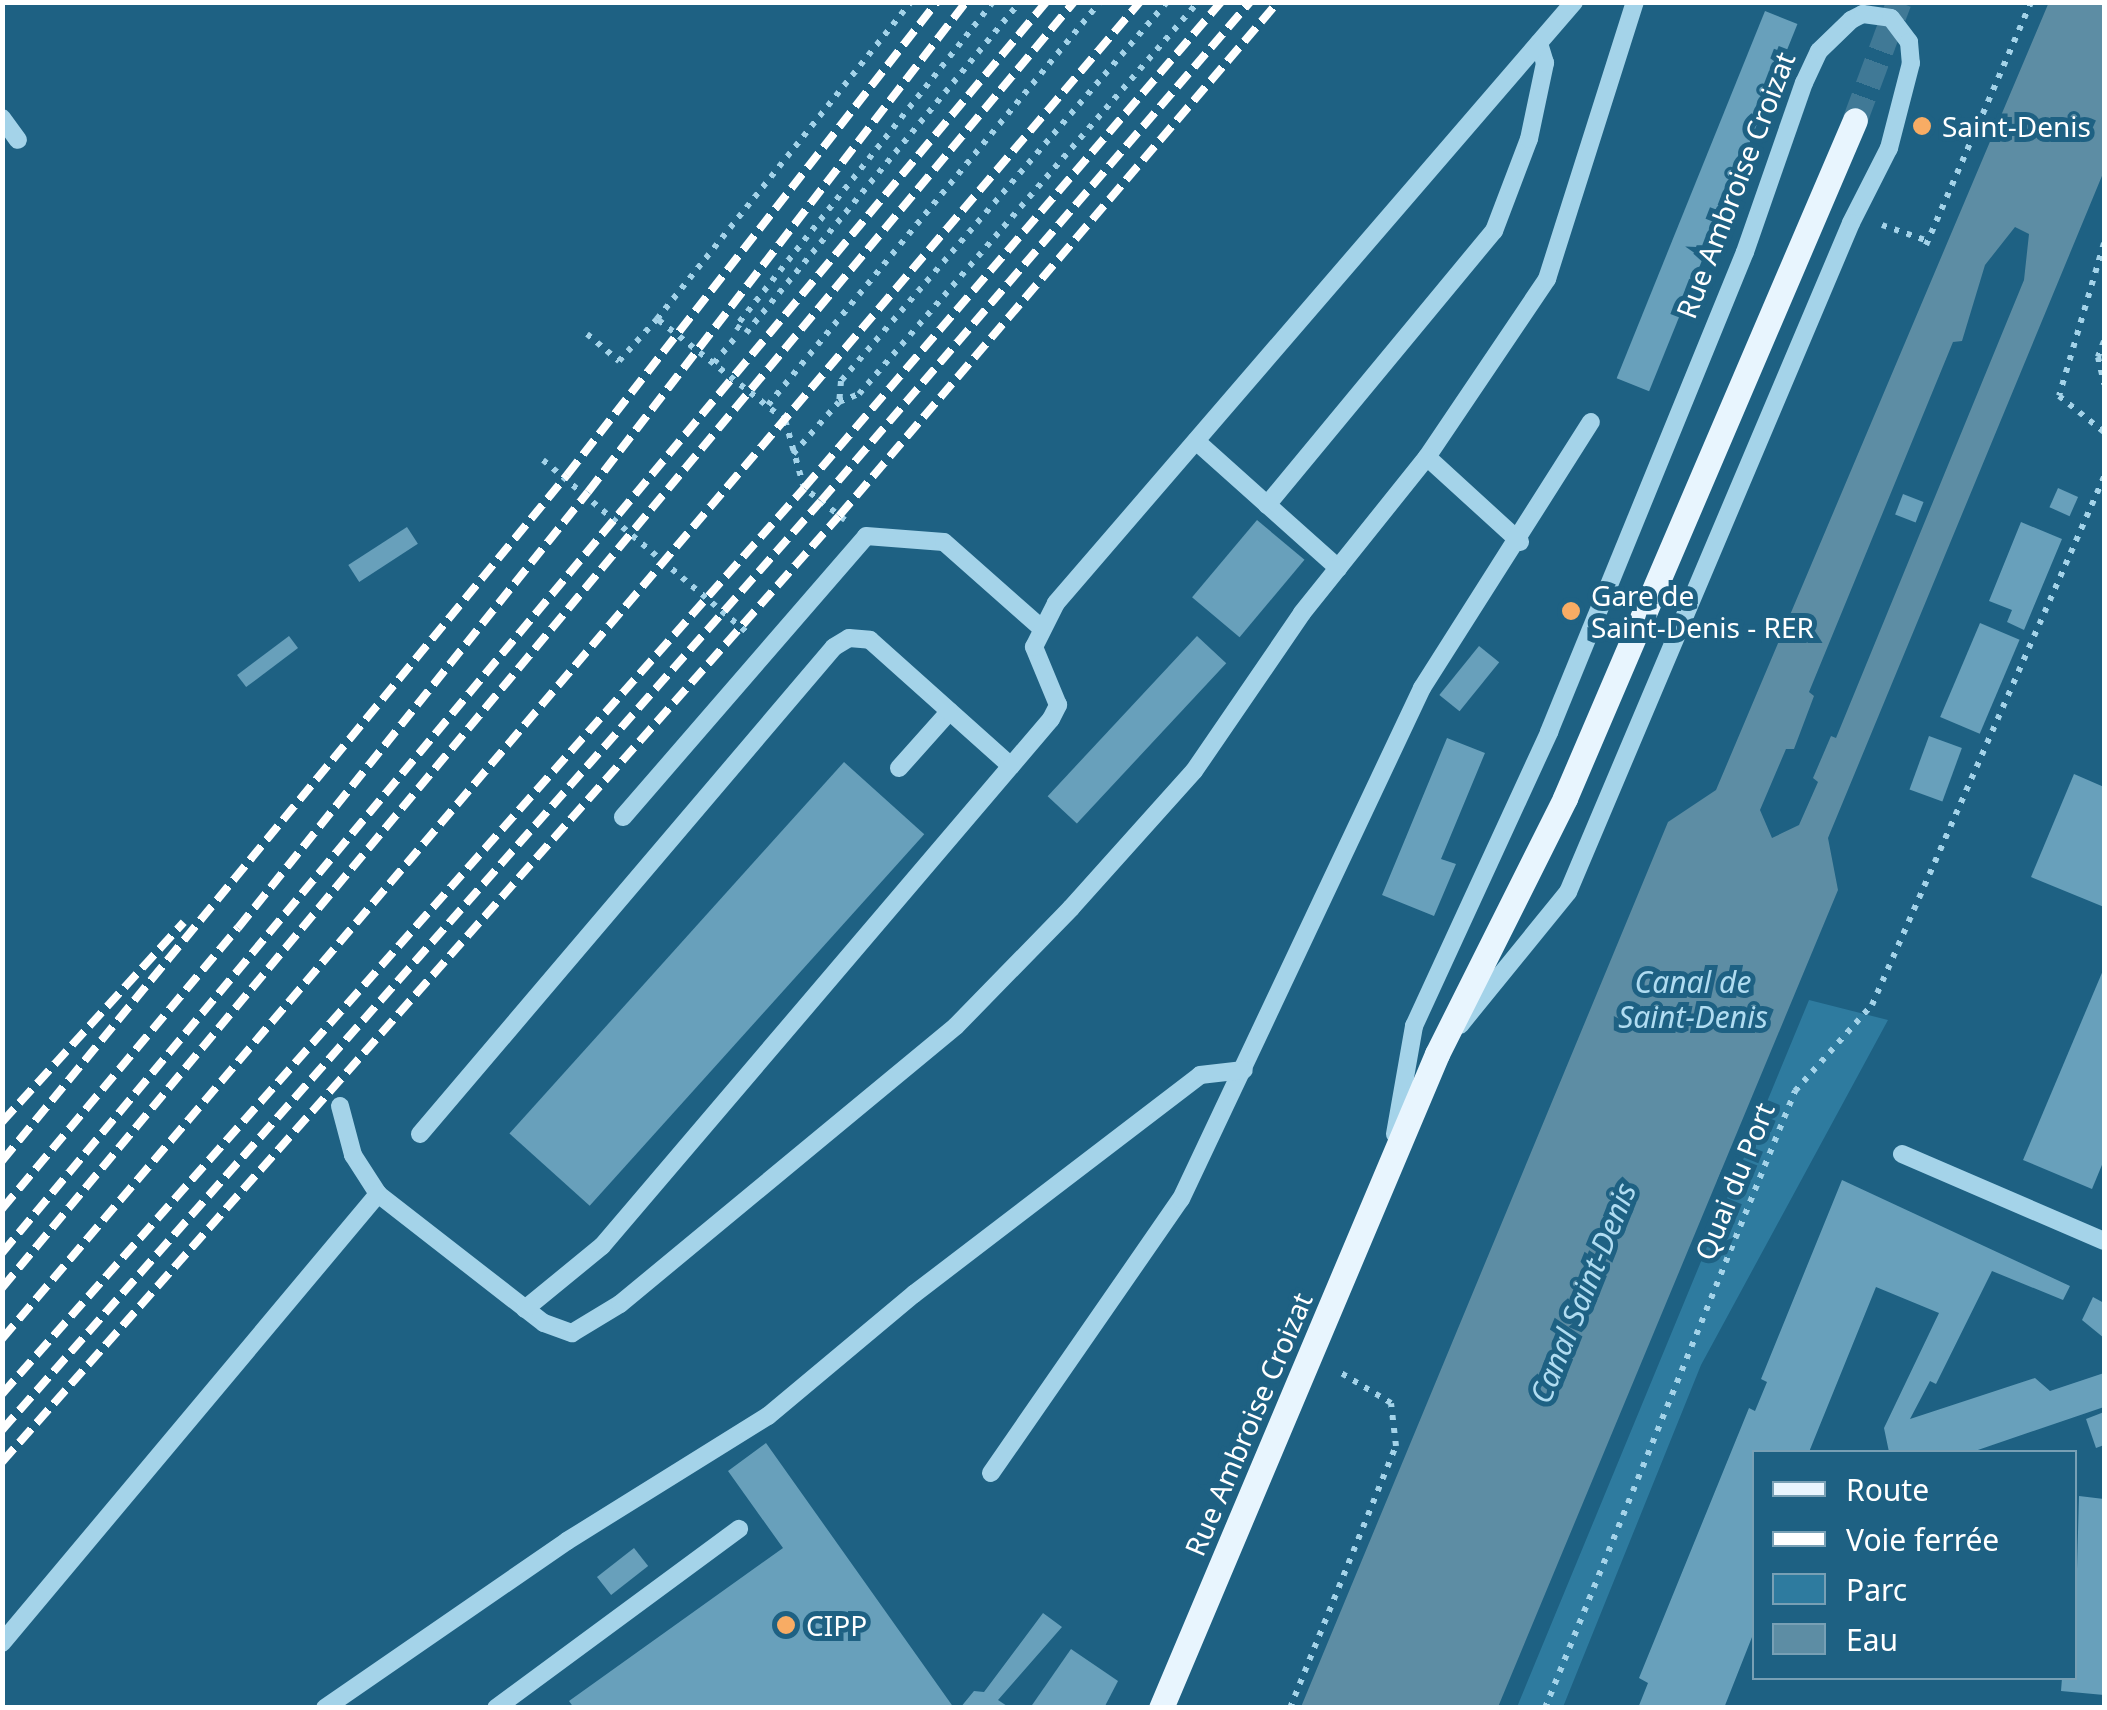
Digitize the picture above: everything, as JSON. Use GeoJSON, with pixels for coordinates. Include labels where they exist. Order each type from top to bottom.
{"type":"FeatureCollection","features":[{"type":"Feature","properties":{"kind":"main road","name":"Rue Ambroise Croizat"},"geometry":{"type":"LineString","coordinates":[[1162,1708],[1436,1054],[1565,798],[1854,120]]}},
{"type":"Feature","properties":{"kind":"street"},"geometry":{"type":"LineString","coordinates":[[525,1309],[602,1246],[1011,766],[1058,705],[1034,647],[1040,627],[1574,2]]}},
{"type":"Feature","properties":{"kind":"street"},"geometry":{"type":"LineString","coordinates":[[340,1106],[352,1155],[378,1194],[525,1309],[572,1333],[620,1304],[956,1026],[1194,771],[1338,568],[1427,457],[1547,280],[1635,2]]}},
{"type":"Feature","properties":{"kind":"street"},"geometry":{"type":"LineString","coordinates":[[1839,2],[1850,20]]}},
{"type":"Feature","properties":{"kind":"street","name":"Rue Ambroise Croizat"},"geometry":{"type":"LineString","coordinates":[[1390,1164],[1414,1026],[1549,732],[1745,252],[1804,83],[1819,51],[1850,20],[1863,14],[1891,18],[1909,42],[1908,85],[1889,148],[1850,222],[1568,892],[1436,1054]]}},
{"type":"Feature","properties":{"kind":"street"},"geometry":{"type":"LineString","coordinates":[[1267,505],[1494,231],[1529,139],[1545,62],[1539,43]]}},
{"type":"Feature","properties":{"kind":"street"},"geometry":{"type":"LineString","coordinates":[[2,118],[18,140]]}},
{"type":"Feature","properties":{"kind":"street"},"geometry":{"type":"LineString","coordinates":[[990,1473],[1181,1200],[1422,688],[1520,542],[1591,422]]}},
{"type":"Feature","properties":{"kind":"street"},"geometry":{"type":"LineString","coordinates":[[1196,441],[1338,568]]}},
{"type":"Feature","properties":{"kind":"street"},"geometry":{"type":"LineString","coordinates":[[1427,457],[1520,542]]}},
{"type":"Feature","properties":{"kind":"street"},"geometry":{"type":"LineString","coordinates":[[623,817],[766,647],[866,536],[944,542],[1040,627]]}},
{"type":"Feature","properties":{"kind":"street"},"geometry":{"type":"LineString","coordinates":[[420,1134],[834,646],[849,638],[870,640],[1011,766]]}},
{"type":"Feature","properties":{"kind":"street"},"geometry":{"type":"LineString","coordinates":[[899,768],[950,712]]}},
{"type":"Feature","properties":{"kind":"street"},"geometry":{"type":"LineString","coordinates":[[326,1708],[568,1540],[768,1416],[914,1294],[1200,1075],[1244,1070]]}},
{"type":"Feature","properties":{"kind":"street"},"geometry":{"type":"LineString","coordinates":[[1902,1154],[2104,1241]]}},
{"type":"Feature","properties":{"kind":"street"},"geometry":{"type":"LineString","coordinates":[[2,1643],[378,1194]]}},
{"type":"Feature","properties":{"kind":"street"},"geometry":{"type":"LineString","coordinates":[[496,1708],[738,1529]]}},
{"type":"Feature","properties":{"kind":"path"},"geometry":{"type":"LineString","coordinates":[[587,334],[619,362],[911,2]]}},
{"type":"Feature","properties":{"kind":"path"},"geometry":{"type":"LineString","coordinates":[[992,2],[736,326],[746,333],[1020,2]]}},
{"type":"Feature","properties":{"kind":"path"},"geometry":{"type":"LineString","coordinates":[[768,405],[1100,2]]}},
{"type":"Feature","properties":{"kind":"path"},"geometry":{"type":"LineString","coordinates":[[839,402],[841,381],[1167,2]]}},
{"type":"Feature","properties":{"kind":"path"},"geometry":{"type":"LineString","coordinates":[[793,455],[839,402],[859,394],[1198,2]]}},
{"type":"Feature","properties":{"kind":"path"},"geometry":{"type":"LineString","coordinates":[[1889,228],[1926,244],[2032,2]]}},
{"type":"Feature","properties":{"kind":"path"},"geometry":{"type":"LineString","coordinates":[[2104,243],[2059,396],[2104,432]]}},
{"type":"Feature","properties":{"kind":"path"},"geometry":{"type":"LineString","coordinates":[[657,319],[786,420],[804,488],[866,536]]}},
{"type":"Feature","properties":{"kind":"path"},"geometry":{"type":"LineString","coordinates":[[714,363],[734,339]]}},
{"type":"Feature","properties":{"kind":"path"},"geometry":{"type":"LineString","coordinates":[[2104,341],[2098,357],[2104,384]]}},
{"type":"Feature","properties":{"kind":"path"},"geometry":{"type":"LineString","coordinates":[[543,460],[766,647]]}},
{"type":"Feature","properties":{"kind":"path","name":"Quai du Port"},"geometry":{"type":"LineString","coordinates":[[1545,1708],[1795,1091],[1872,1004],[2104,478]]}},
{"type":"Feature","properties":{"kind":"path"},"geometry":{"type":"LineString","coordinates":[[1290,1708],[1396,1446],[1392,1403],[1309,1355]]}},
{"type":"Feature","properties":{"kind":"green space"},"geometry":{"type":"Polygon","coordinates":[[[1809,1000],[1888,1020],[1701,1365],[1563,1707],[1517,1707],[1809,1000]]]}},
{"type":"Feature","properties":{"kind":"water","name":"Canal de Saint-Denis"},"geometry":{"type":"Polygon","coordinates":[[[2049,2],[2104,3],[2104,171],[1828,838],[1838,890],[1498,1707],[1301,1707],[1668,822],[1716,790],[2049,2]],[[2015,227],[1985,265],[1962,341],[1953,342],[1809,692],[1814,696],[1794,749],[1786,749],[1760,810],[1772,838],[1799,825],[1818,782],[1813,778],[1831,736],[1836,738],[2024,280],[2029,234],[2015,227]]]}},
{"type":"Feature","properties":{"kind":"building"},"geometry":{"type":"Polygon","coordinates":[[[1765,11],[1797,24],[1649,391],[1617,378],[1765,11]]]}},
{"type":"Feature","properties":{"kind":"building"},"geometry":{"type":"Polygon","coordinates":[[[2058,488],[2078,497],[2070,516],[2049,507],[2058,488]]]}},
{"type":"Feature","properties":{"kind":"building"},"geometry":{"type":"Polygon","coordinates":[[[1903,494],[1924,502],[1916,522],[1895,515],[1903,494]]]}},
{"type":"Feature","properties":{"kind":"building"},"geometry":{"type":"Polygon","coordinates":[[[1257,520],[1304,560],[1240,637],[1192,597],[1257,520]]]}},
{"type":"Feature","properties":{"kind":"building"},"geometry":{"type":"Polygon","coordinates":[[[2021,522],[2062,539],[2024,630],[2007,622],[2012,610],[1989,601],[2021,522]]]}},
{"type":"Feature","properties":{"kind":"building"},"geometry":{"type":"Polygon","coordinates":[[[407,527],[418,544],[359,582],[348,565],[407,527]]]}},
{"type":"Feature","properties":{"kind":"building"},"geometry":{"type":"Polygon","coordinates":[[[1980,623],[2020,640],[1980,734],[1940,717],[1980,623]]]}},
{"type":"Feature","properties":{"kind":"building"},"geometry":{"type":"Polygon","coordinates":[[[289,636],[298,648],[246,687],[237,675],[289,636]]]}},
{"type":"Feature","properties":{"kind":"building"},"geometry":{"type":"Polygon","coordinates":[[[1197,636],[1226,663],[1077,823],[1048,796],[1197,636]]]}},
{"type":"Feature","properties":{"kind":"building"},"geometry":{"type":"Polygon","coordinates":[[[1479,646],[1499,662],[1460,711],[1439,695],[1479,646]]]}},
{"type":"Feature","properties":{"kind":"building"},"geometry":{"type":"Polygon","coordinates":[[[1929,736],[1962,748],[1942,802],[1910,790],[1929,736]]]}},
{"type":"Feature","properties":{"kind":"building"},"geometry":{"type":"Polygon","coordinates":[[[1447,738],[1485,753],[1441,859],[1456,864],[1434,916],[1382,895],[1447,738]]]}},
{"type":"Feature","properties":{"kind":"building"},"geometry":{"type":"Polygon","coordinates":[[[844,762],[924,834],[590,1206],[509,1134],[844,762]]]}},
{"type":"Feature","properties":{"kind":"building"},"geometry":{"type":"Polygon","coordinates":[[[2074,774],[2104,787],[2104,907],[2031,877],[2074,774]]]}},
{"type":"Feature","properties":{"kind":"building"},"geometry":{"type":"Polygon","coordinates":[[[2104,968],[2104,1160],[2092,1189],[2023,1160],[2104,968]]]}},
{"type":"Feature","properties":{"kind":"building"},"geometry":{"type":"Polygon","coordinates":[[[1842,1180],[2070,1286],[2063,1300],[1992,1271],[1936,1384],[1930,1381],[1910,1419],[2035,1378],[2050,1391],[2104,1373],[2104,1407],[1978,1450],[1889,1450],[1884,1428],[1939,1313],[1876,1287],[1810,1450],[1752,1450],[1752,1637],[1724,1708],[1638,1708],[1648,1683],[1639,1678],[1749,1408],[1755,1411],[1767,1382],[1761,1379],[1842,1180]]]}},
{"type":"Feature","properties":{"kind":"building"},"geometry":{"type":"Polygon","coordinates":[[[2093,1297],[2104,1303],[2104,1338],[2082,1320],[2093,1297]]]}},
{"type":"Feature","properties":{"kind":"building"},"geometry":{"type":"Polygon","coordinates":[[[2104,1412],[2104,1445],[2096,1448],[2086,1419],[2104,1412]]]}},
{"type":"Feature","properties":{"kind":"building","name":"CIPP"},"geometry":{"type":"Polygon","coordinates":[[[766,1443],[954,1708],[574,1708],[569,1701],[783,1548],[728,1471],[766,1443]]]}},
{"type":"Feature","properties":{"kind":"building"},"geometry":{"type":"Polygon","coordinates":[[[2079,1496],[2104,1499],[2104,1695],[2061,1691],[2062,1680],[2077,1680],[2079,1496]]]}},
{"type":"Feature","properties":{"kind":"building"},"geometry":{"type":"Polygon","coordinates":[[[634,1548],[648,1566],[611,1595],[597,1577],[634,1548]]]}},
{"type":"Feature","properties":{"kind":"building"},"geometry":{"type":"Polygon","coordinates":[[[1043,1613],[1062,1627],[998,1700],[1010,1708],[960,1708],[974,1691],[984,1692],[1043,1613]]]}},
{"type":"Feature","properties":{"kind":"building"},"geometry":{"type":"Polygon","coordinates":[[[1071,1649],[1118,1681],[1104,1708],[1030,1708],[1071,1649]]]}},
{"type":"Feature","properties":{"kind":"tunnel"},"geometry":{"type":"LineString","coordinates":[[1855,120],[1899,2]]}},
{"type":"Feature","properties":{"kind":"railway"},"geometry":{"type":"LineString","coordinates":[[2,1161],[567,475],[937,2]]}},
{"type":"Feature","properties":{"kind":"railway"},"geometry":{"type":"LineString","coordinates":[[2,1209],[238,928],[588,492],[966,2]]}},
{"type":"Feature","properties":{"kind":"railway"},"geometry":{"type":"LineString","coordinates":[[2,1253],[1046,2]]}},
{"type":"Feature","properties":{"kind":"railway"},"geometry":{"type":"LineString","coordinates":[[2,1288],[1074,2]]}},
{"type":"Feature","properties":{"kind":"railway"},"geometry":{"type":"LineString","coordinates":[[2,1339],[1140,2]]}},
{"type":"Feature","properties":{"kind":"railway"},"geometry":{"type":"LineString","coordinates":[[2,1394],[804,488],[1221,2]]}},
{"type":"Feature","properties":{"kind":"railway"},"geometry":{"type":"LineString","coordinates":[[2,1430],[821,501],[1250,2]]}},
{"type":"Feature","properties":{"kind":"railway"},"geometry":{"type":"LineString","coordinates":[[2,1462],[839,516],[1278,2]]}},
{"type":"Feature","properties":{"kind":"railway"},"geometry":{"type":"LineString","coordinates":[[2,1122],[184,922]]}},
{"type":"Feature","properties":{"kind":"place","name":"Saint-Denis"},"geometry":{"type":"Point","coordinates":[1922,126]}},
{"type":"Feature","properties":{"kind":"place","name":"Gare de Saint-Denis - RER"},"geometry":{"type":"Point","coordinates":[1571,611]}},
{"type":"Feature","properties":{"kind":"place","name":"CIPP"},"geometry":{"type":"Point","coordinates":[786,1625]}},
{"type":"Feature","properties":{"kind":"water label","name":"Canal Saint-Denis"},"geometry":{"type":"Point","coordinates":[1583,1293]}}]}
